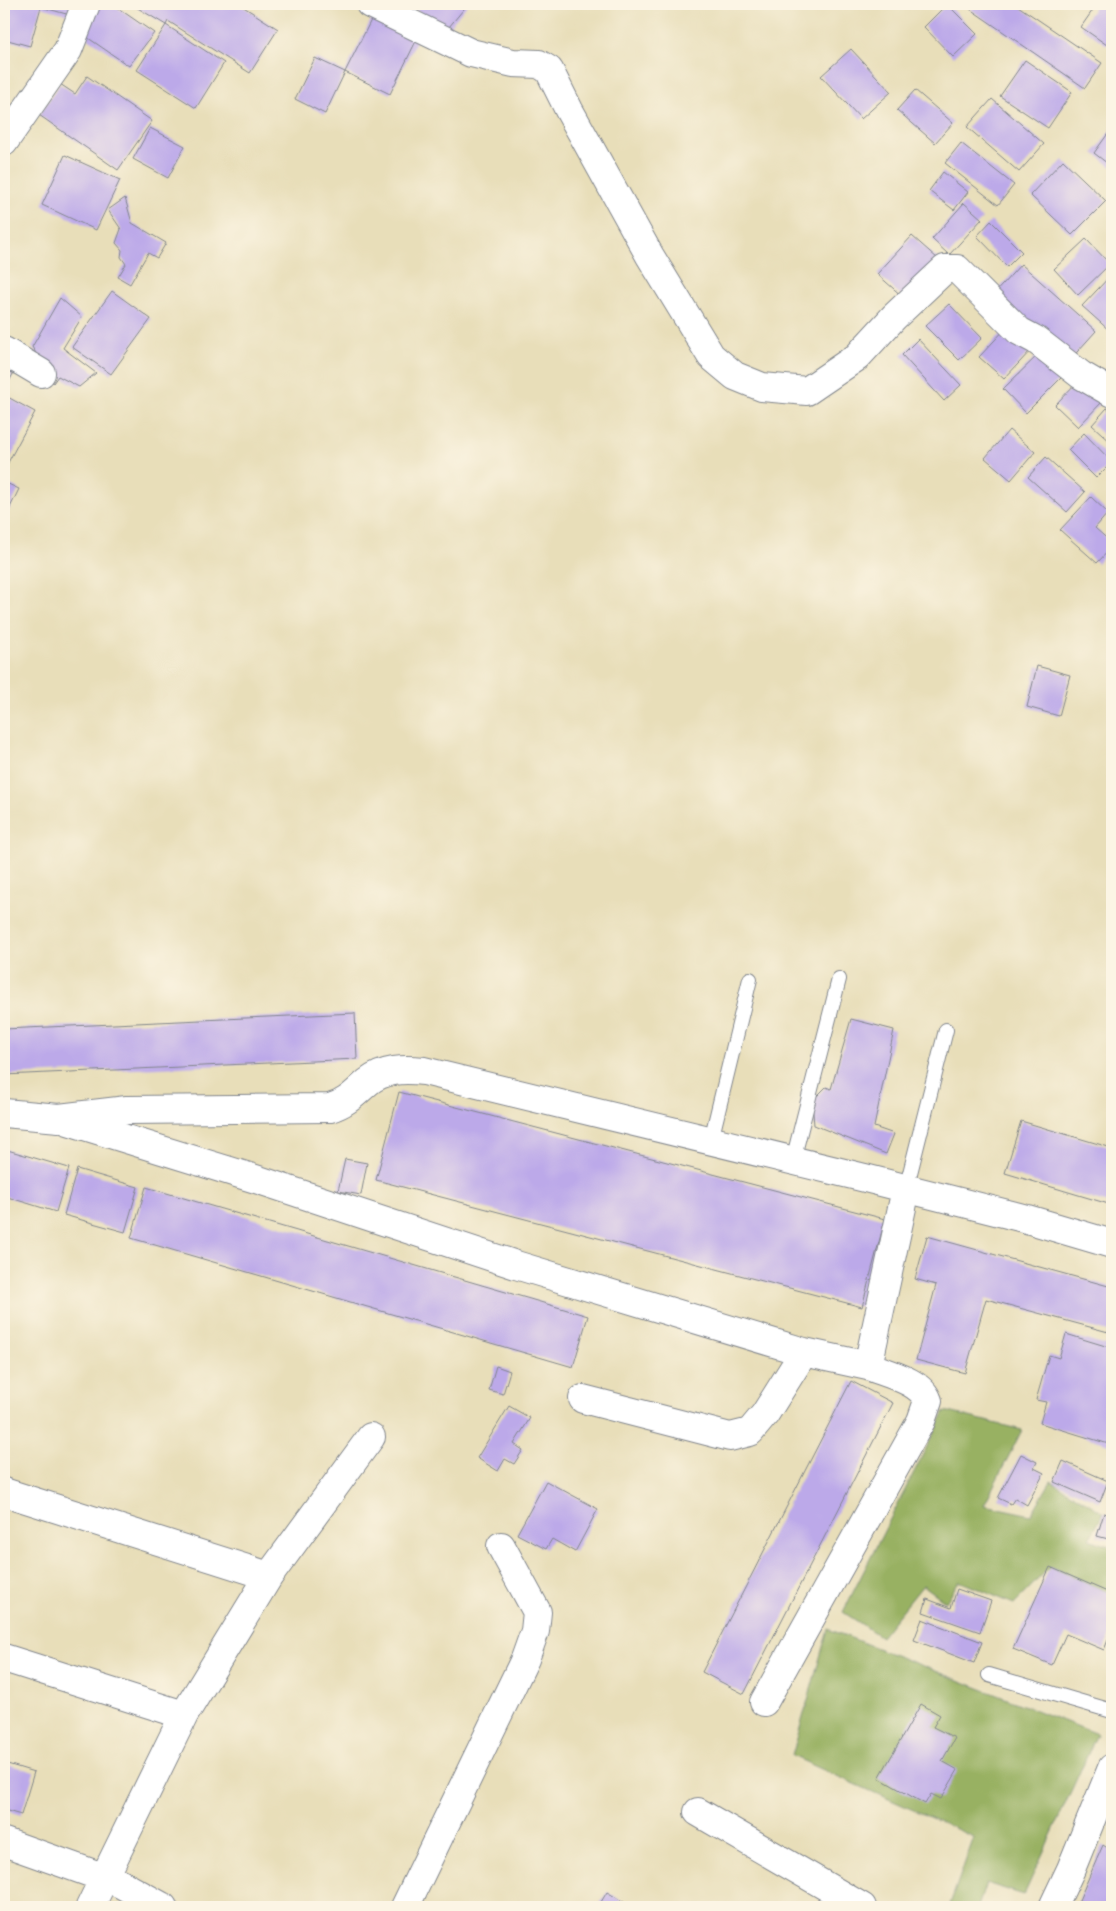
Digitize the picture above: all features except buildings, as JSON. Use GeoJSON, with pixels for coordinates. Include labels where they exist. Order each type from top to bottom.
{"type":"FeatureCollection","features":[{"type":"Feature","properties":{"kind":"street"},"geometry":{"type":"LineString","coordinates":[[4,142],[68,50],[86,4]]}},
{"type":"Feature","properties":{"kind":"street"},"geometry":{"type":"LineString","coordinates":[[370,4],[471,53],[513,63],[540,64],[549,70],[569,110],[650,256],[711,356],[735,376],[762,387],[806,391],[857,357],[894,316],[945,269],[957,269],[1019,331],[1036,340],[1081,375],[1112,393]]}},
{"type":"Feature","properties":{"kind":"street"},"geometry":{"type":"LineString","coordinates":[[4,351],[41,373]]}},
{"type":"Feature","properties":{"kind":"street"},"geometry":{"type":"LineString","coordinates":[[4,1113],[59,1118],[127,1110],[330,1108],[350,1100],[370,1081],[386,1072],[402,1069],[424,1070],[1027,1219],[1112,1244]]}},
{"type":"Feature","properties":{"kind":"street"},"geometry":{"type":"LineString","coordinates":[[59,1118],[262,1181],[516,1265],[804,1352],[868,1366],[918,1386],[925,1393],[928,1401],[921,1421],[764,1702]]}},
{"type":"Feature","properties":{"kind":"street"},"geometry":{"type":"LineString","coordinates":[[868,1366],[906,1189]]}},
{"type":"Feature","properties":{"kind":"street"},"geometry":{"type":"LineString","coordinates":[[583,1399],[730,1437],[750,1432],[765,1414],[804,1352]]}},
{"type":"Feature","properties":{"kind":"street"},"geometry":{"type":"LineString","coordinates":[[90,1907],[184,1715],[269,1576],[371,1437]]}},
{"type":"Feature","properties":{"kind":"street"},"geometry":{"type":"LineString","coordinates":[[4,1492],[269,1576]]}},
{"type":"Feature","properties":{"kind":"street"},"geometry":{"type":"LineString","coordinates":[[405,1907],[526,1659],[535,1631],[537,1612],[501,1546]]}},
{"type":"Feature","properties":{"kind":"street"},"geometry":{"type":"LineString","coordinates":[[4,1658],[184,1715]]}},
{"type":"Feature","properties":{"kind":"street"},"geometry":{"type":"LineString","coordinates":[[1053,1907],[1071,1869],[1112,1768]]}},
{"type":"Feature","properties":{"kind":"street"},"geometry":{"type":"LineString","coordinates":[[698,1812],[862,1907]]}},
{"type":"Feature","properties":{"kind":"street"},"geometry":{"type":"LineString","coordinates":[[4,1842],[119,1883],[163,1907]]}},
{"type":"Feature","properties":{"kind":"lane"},"geometry":{"type":"LineString","coordinates":[[711,1140],[750,979]]}},
{"type":"Feature","properties":{"kind":"lane"},"geometry":{"type":"LineString","coordinates":[[793,1160],[839,979]]}},
{"type":"Feature","properties":{"kind":"lane"},"geometry":{"type":"LineString","coordinates":[[906,1189],[946,1030]]}},
{"type":"Feature","properties":{"kind":"lane"},"geometry":{"type":"LineString","coordinates":[[989,1675],[1112,1712]]}},
{"type":"Feature","properties":{"kind":"green space"},"geometry":{"type":"Polygon","coordinates":[[[945,1411],[1022,1430],[984,1505],[1031,1515],[1051,1481],[1104,1513],[1089,1539],[1112,1547],[1112,1594],[1050,1567],[1014,1604],[959,1581],[946,1602],[923,1585],[881,1637],[843,1612],[945,1411]]]}},
{"type":"Feature","properties":{"kind":"green space"},"geometry":{"type":"Polygon","coordinates":[[[828,1629],[1097,1734],[1024,1895],[986,1883],[978,1907],[949,1907],[974,1837],[792,1756],[828,1629]]]}}]}
